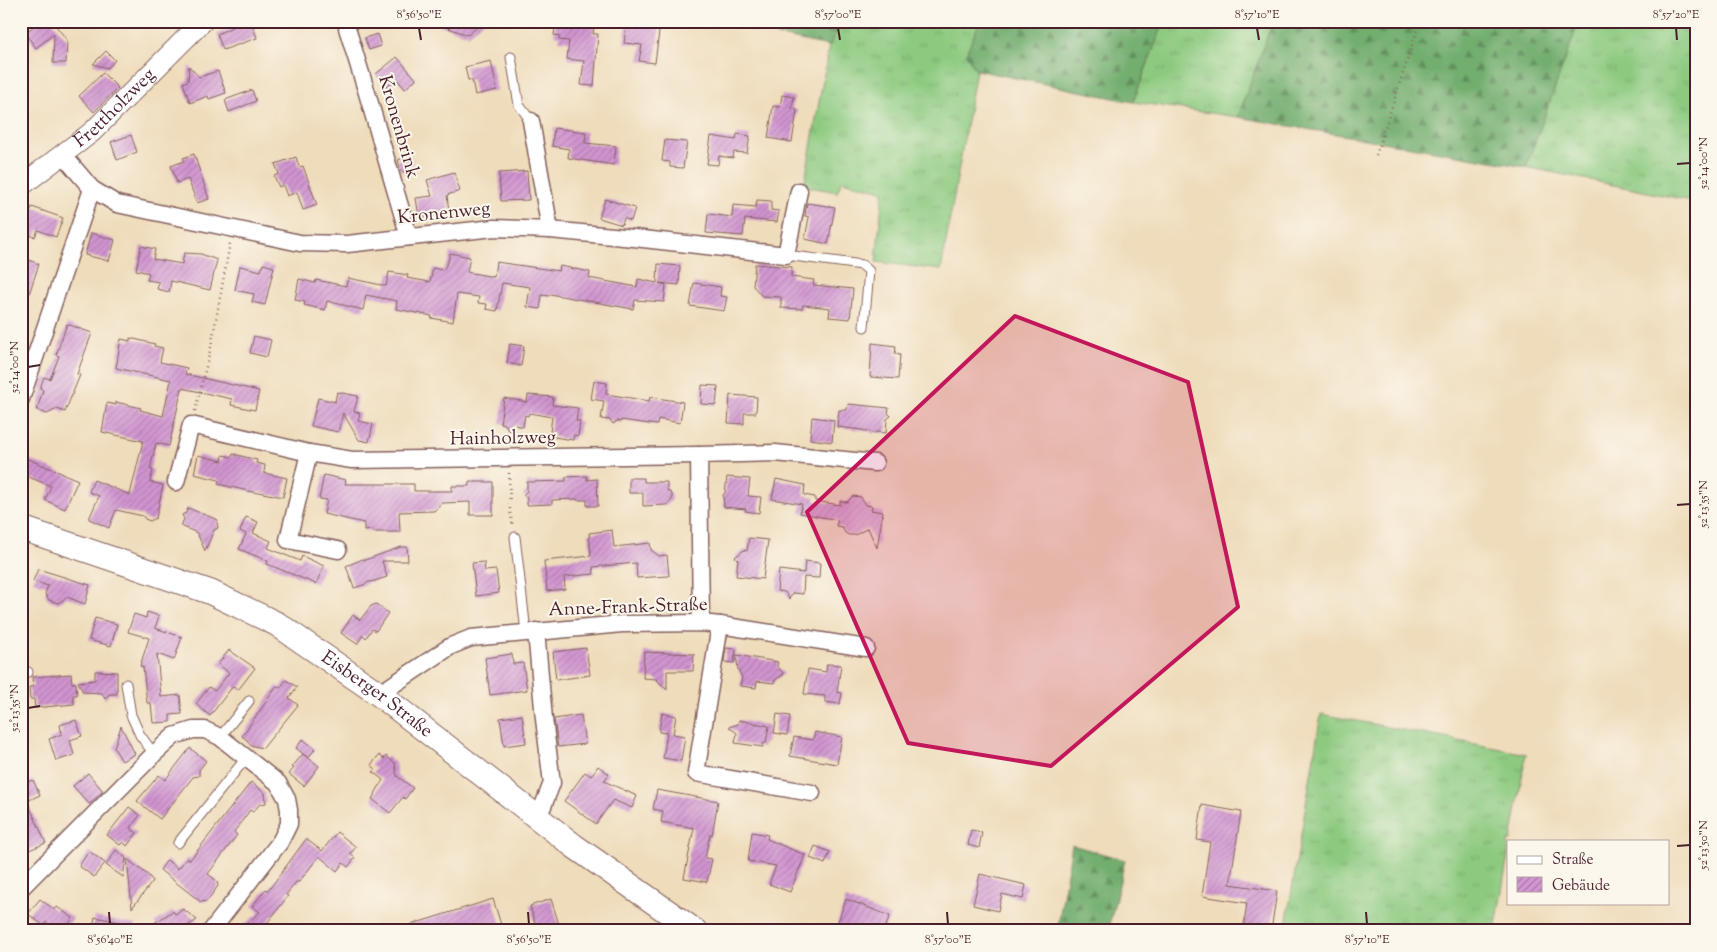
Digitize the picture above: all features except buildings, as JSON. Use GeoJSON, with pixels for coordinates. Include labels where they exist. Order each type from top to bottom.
{"type":"FeatureCollection","features":[{"type":"Feature","properties":{"kind":"main road","name":"Eisberger Straße"},"geometry":{"type":"LineString","coordinates":[[21,528],[218,596],[277,624],[378,694],[574,846],[695,931]]}},
{"type":"Feature","properties":{"kind":"street","name":"Frettholzweg"},"geometry":{"type":"LineString","coordinates":[[21,186],[92,132],[203,21]]}},
{"type":"Feature","properties":{"kind":"street","name":"Kronenbrink"},"geometry":{"type":"LineString","coordinates":[[347,28],[408,237]]}},
{"type":"Feature","properties":{"kind":"street"},"geometry":{"type":"LineString","coordinates":[[531,121],[550,230]]}},
{"type":"Feature","properties":{"kind":"street","name":"Kronenweg"},"geometry":{"type":"LineString","coordinates":[[63,155],[92,189],[117,204],[300,243],[347,244],[494,228],[550,230],[786,254]]}},
{"type":"Feature","properties":{"kind":"street"},"geometry":{"type":"LineString","coordinates":[[21,399],[92,189]]}},
{"type":"Feature","properties":{"kind":"street"},"geometry":{"type":"LineString","coordinates":[[786,254],[799,191]]}},
{"type":"Feature","properties":{"kind":"street"},"geometry":{"type":"LineString","coordinates":[[176,482],[191,425]]}},
{"type":"Feature","properties":{"kind":"street","name":"Hainholzweg"},"geometry":{"type":"LineString","coordinates":[[191,425],[309,453],[352,460],[699,456],[775,453],[875,463]]}},
{"type":"Feature","properties":{"kind":"street"},"geometry":{"type":"LineString","coordinates":[[309,453],[288,540],[338,550]]}},
{"type":"Feature","properties":{"kind":"street"},"geometry":{"type":"LineString","coordinates":[[699,456],[701,623]]}},
{"type":"Feature","properties":{"kind":"street","name":"Anne-Frank-Straße"},"geometry":{"type":"LineString","coordinates":[[378,694],[451,646],[471,638],[531,632],[622,624],[701,623],[866,648]]}},
{"type":"Feature","properties":{"kind":"street","name":"Anne-Frank-Straße"},"geometry":{"type":"LineString","coordinates":[[720,625],[696,773],[812,793]]}},
{"type":"Feature","properties":{"kind":"street","name":"Anne-Frank-Straße"},"geometry":{"type":"LineString","coordinates":[[531,632],[552,783],[543,806],[536,815]]}},
{"type":"Feature","properties":{"kind":"street"},"geometry":{"type":"LineString","coordinates":[[21,888],[174,736],[192,730],[205,730],[220,737],[278,783],[287,799],[289,810],[289,824],[280,842],[211,931]]}},
{"type":"Feature","properties":{"kind":"lane"},"geometry":{"type":"LineString","coordinates":[[511,57],[519,105],[531,121]]}},
{"type":"Feature","properties":{"kind":"lane"},"geometry":{"type":"LineString","coordinates":[[786,254],[862,265],[869,271],[864,327]]}},
{"type":"Feature","properties":{"kind":"lane"},"geometry":{"type":"LineString","coordinates":[[515,537],[531,632]]}},
{"type":"Feature","properties":{"kind":"lane"},"geometry":{"type":"LineString","coordinates":[[126,684],[130,715],[140,735],[154,754]]}},
{"type":"Feature","properties":{"kind":"lane"},"geometry":{"type":"LineString","coordinates":[[220,737],[249,701]]}},
{"type":"Feature","properties":{"kind":"lane"},"geometry":{"type":"LineString","coordinates":[[178,843],[246,758]]}},
{"type":"Feature","properties":{"kind":"path"},"geometry":{"type":"LineString","coordinates":[[1376,155],[1420,21]]}},
{"type":"Feature","properties":{"kind":"path"},"geometry":{"type":"LineString","coordinates":[[191,425],[211,346],[233,229]]}},
{"type":"Feature","properties":{"kind":"path"},"geometry":{"type":"LineString","coordinates":[[508,459],[510,511],[515,537]]}},
{"type":"Feature","properties":{"kind":"highlighted area"},"geometry":{"type":"Polygon","coordinates":[[[1015,316],[1188,382],[1238,607],[1051,766],[908,743],[807,512],[1015,316]]]}},
{"type":"Feature","properties":{"kind":"green space"},"geometry":{"type":"Polygon","coordinates":[[[721,21],[839,21],[841,23],[829,46],[722,24],[721,21]]]}},
{"type":"Feature","properties":{"kind":"green space"},"geometry":{"type":"Polygon","coordinates":[[[839,21],[980,21],[966,54],[976,70],[941,270],[876,262],[883,191],[842,181],[837,192],[804,186],[829,46],[841,23],[839,21]]]}},
{"type":"Feature","properties":{"kind":"green space"},"geometry":{"type":"Polygon","coordinates":[[[980,21],[1164,21],[1133,102],[976,70],[966,54],[980,21]]]}},
{"type":"Feature","properties":{"kind":"green space"},"geometry":{"type":"Polygon","coordinates":[[[1164,21],[1273,21],[1238,117],[1133,102],[1164,21]]]}},
{"type":"Feature","properties":{"kind":"green space"},"geometry":{"type":"Polygon","coordinates":[[[1273,21],[1579,21],[1526,167],[1238,117],[1273,21]]]}},
{"type":"Feature","properties":{"kind":"green space"},"geometry":{"type":"Polygon","coordinates":[[[1579,21],[1696,21],[1696,202],[1526,167],[1579,21]]]}},
{"type":"Feature","properties":{"kind":"green space"},"geometry":{"type":"Polygon","coordinates":[[[1321,714],[1526,754],[1511,840],[1507,840],[1507,862],[1495,931],[1285,931],[1321,714]]]}},
{"type":"Feature","properties":{"kind":"green space"},"geometry":{"type":"Polygon","coordinates":[[[1072,845],[1125,860],[1108,931],[1057,931],[1072,845]]]}}]}
